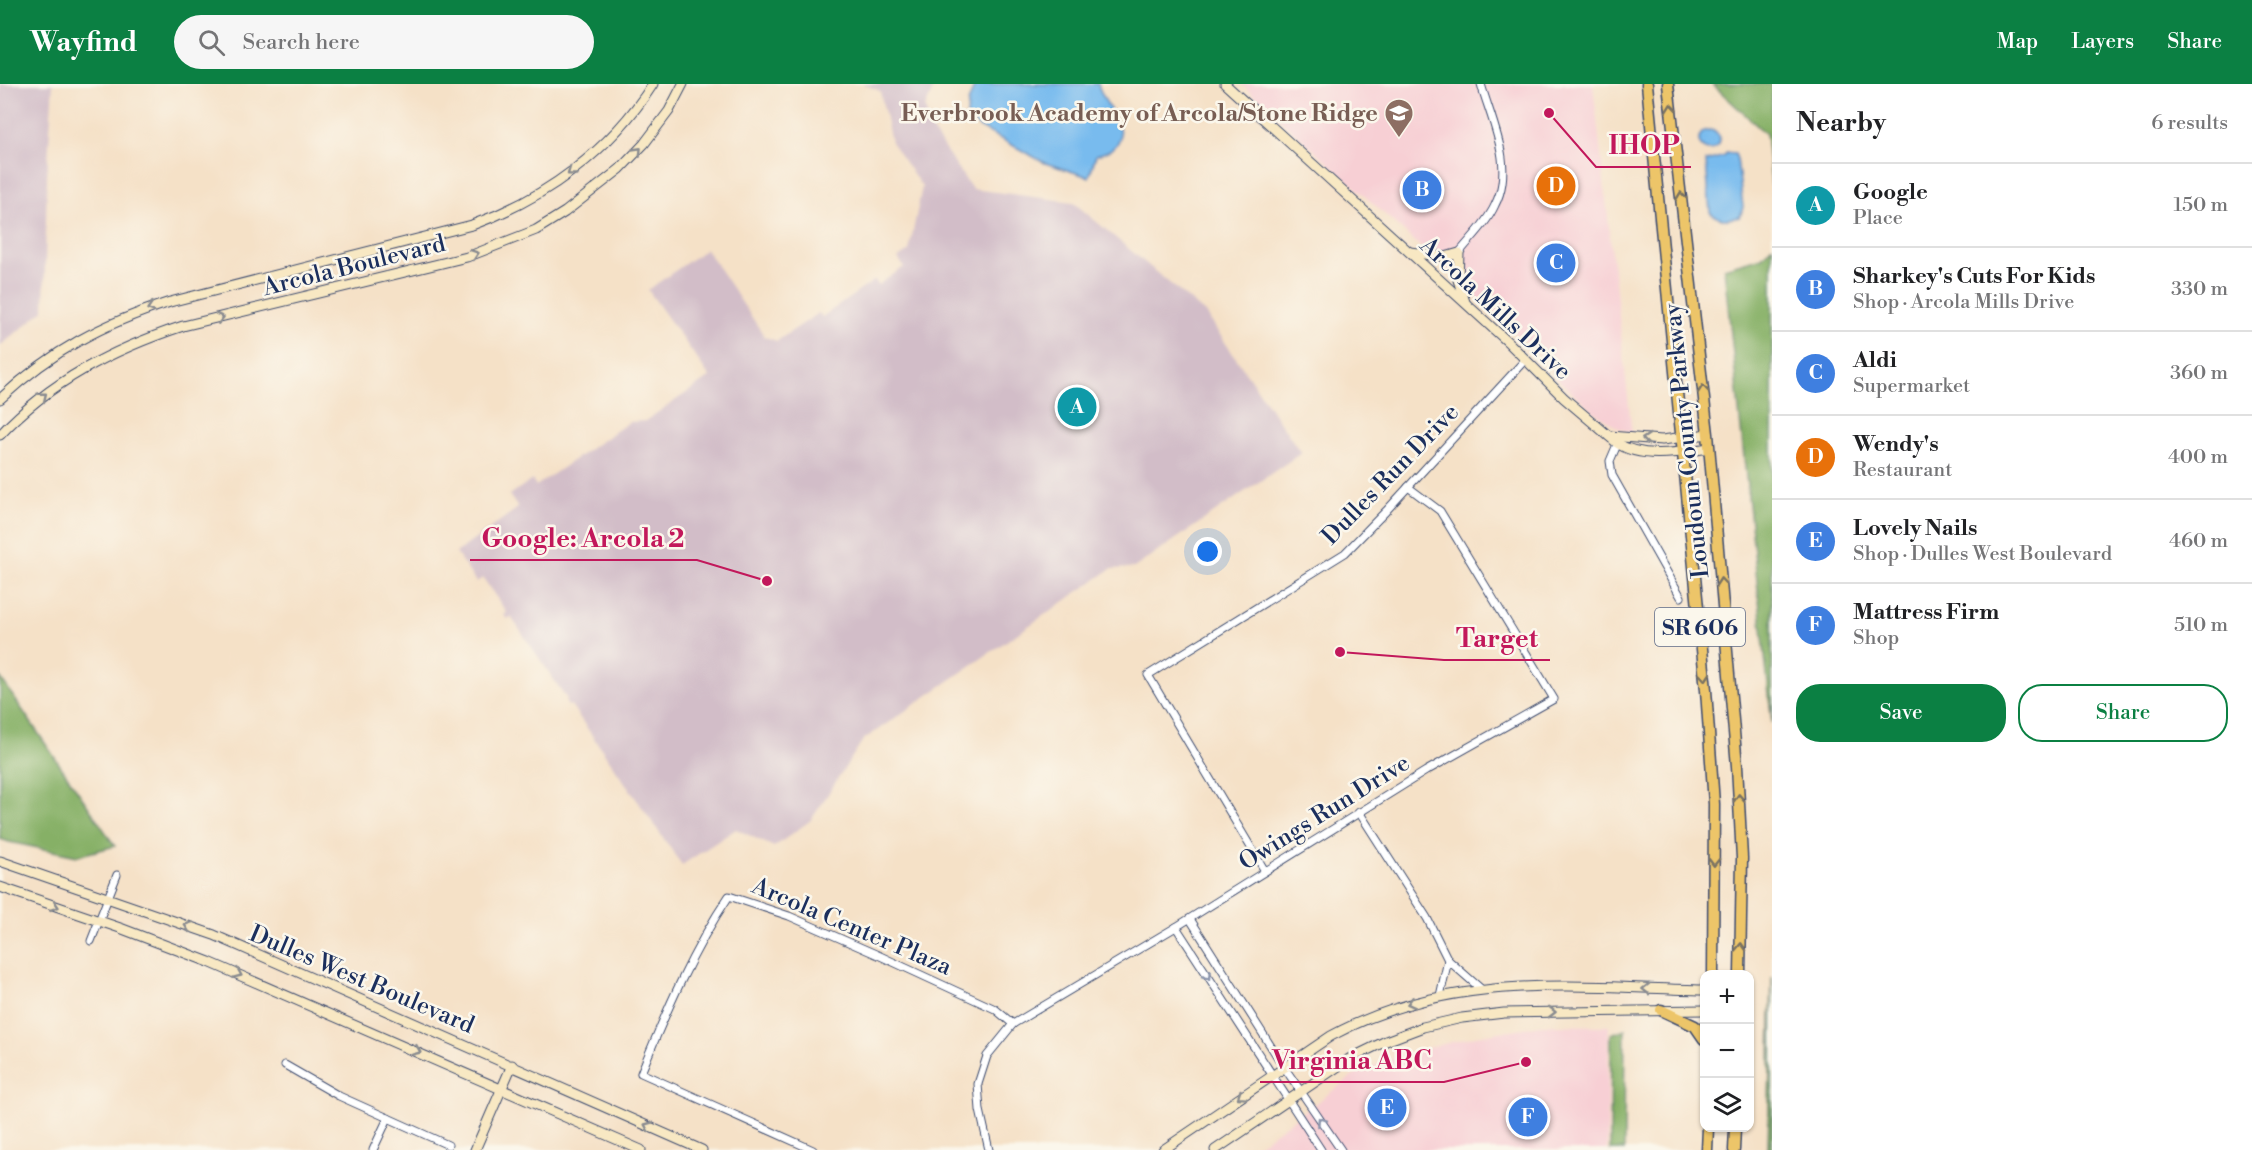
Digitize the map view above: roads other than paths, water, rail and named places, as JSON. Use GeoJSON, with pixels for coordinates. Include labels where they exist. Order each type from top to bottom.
{"type":"FeatureCollection","features":[{"type":"Feature","properties":{"kind":"main road","name":"Loudoun County Parkway"},"geometry":{"type":"LineString","coordinates":[[1647,84],[1706,690],[1714,804],[1713,970]]}},
{"type":"Feature","properties":{"kind":"main road","name":"Loudoun County Parkway"},"geometry":{"type":"LineString","coordinates":[[1668,84],[1708,435],[1740,804],[1742,878],[1740,970]]}},
{"type":"Feature","properties":{"kind":"main road"},"geometry":{"type":"LineString","coordinates":[[1661,1010],[1695,1026],[1700,1033]]}},
{"type":"Feature","properties":{"kind":"main road"},"geometry":{"type":"LineString","coordinates":[[1707,1150],[1708,1132]]}},
{"type":"Feature","properties":{"kind":"main road"},"geometry":{"type":"LineString","coordinates":[[1734,1150],[1735,1132]]}},
{"type":"Feature","properties":{"kind":"street","name":"Arcola Boulevard"},"geometry":{"type":"LineString","coordinates":[[0,399],[58,351],[121,318],[170,302],[471,225],[507,211],[557,182],[594,155],[626,122],[653,84]]}},
{"type":"Feature","properties":{"kind":"street","name":"Arcola Boulevard"},"geometry":{"type":"LineString","coordinates":[[0,435],[59,383],[120,350],[155,336],[183,326],[467,257],[536,230],[566,212],[620,169],[644,144],[669,111],[683,84]]}},
{"type":"Feature","properties":{"kind":"street","name":"Arcola Mills Drive"},"geometry":{"type":"LineString","coordinates":[[1225,84],[1408,251],[1582,415],[1610,436],[1619,440],[1662,440],[1708,435]]}},
{"type":"Feature","properties":{"kind":"street"},"geometry":{"type":"LineString","coordinates":[[1408,251],[1445,257],[1459,253],[1495,206],[1504,183],[1504,164],[1481,84]]}},
{"type":"Feature","properties":{"kind":"street"},"geometry":{"type":"LineString","coordinates":[[1459,253],[1458,280],[1466,305]]}},
{"type":"Feature","properties":{"kind":"street","name":"Dulles Run Drive"},"geometry":{"type":"LineString","coordinates":[[1264,871],[1149,675],[1337,558],[1370,528],[1525,360]]}},
{"type":"Feature","properties":{"kind":"street","name":"Arcola Mills Drive"},"geometry":{"type":"LineString","coordinates":[[1619,440],[1625,448],[1643,452],[1709,448]]}},
{"type":"Feature","properties":{"kind":"street"},"geometry":{"type":"LineString","coordinates":[[1619,440],[1610,461],[1612,475],[1681,597]]}},
{"type":"Feature","properties":{"kind":"street","name":"Owings Run Drive"},"geometry":{"type":"LineString","coordinates":[[989,1150],[980,1110],[978,1083],[987,1056],[1013,1024],[1190,919],[1426,771],[1554,699],[1440,511],[1408,487]]}},
{"type":"Feature","properties":{"kind":"street"},"geometry":{"type":"LineString","coordinates":[[1359,812],[1427,918],[1448,960],[1481,989]]}},
{"type":"Feature","properties":{"kind":"street","name":"Dulles West Boulevard"},"geometry":{"type":"LineString","coordinates":[[0,861],[214,935],[702,1150]]}},
{"type":"Feature","properties":{"kind":"street"},"geometry":{"type":"LineString","coordinates":[[91,940],[117,875]]}},
{"type":"Feature","properties":{"kind":"street","name":"Dulles West Boulevard"},"geometry":{"type":"LineString","coordinates":[[0,887],[188,954],[291,996],[641,1150]]}},
{"type":"Feature","properties":{"kind":"street","name":"Arcola Center Plaza"},"geometry":{"type":"LineString","coordinates":[[813,1150],[641,1073],[673,995],[707,931],[729,896],[789,916],[878,955],[995,1009],[1013,1024]]}},
{"type":"Feature","properties":{"kind":"street"},"geometry":{"type":"LineString","coordinates":[[1190,919],[1284,1067],[1341,1150]]}},
{"type":"Feature","properties":{"kind":"street"},"geometry":{"type":"LineString","coordinates":[[1176,927],[1321,1150]]}},
{"type":"Feature","properties":{"kind":"street"},"geometry":{"type":"LineString","coordinates":[[1440,996],[1448,960]]}},
{"type":"Feature","properties":{"kind":"street"},"geometry":{"type":"LineString","coordinates":[[1163,1150],[1331,1036],[1396,1006],[1481,989],[1543,987],[1700,990]]}},
{"type":"Feature","properties":{"kind":"street"},"geometry":{"type":"LineString","coordinates":[[1215,1150],[1366,1049],[1438,1023],[1504,1013],[1700,1010]]}},
{"type":"Feature","properties":{"kind":"street"},"geometry":{"type":"LineString","coordinates":[[285,1065],[339,1096],[448,1144]]}},
{"type":"Feature","properties":{"kind":"street"},"geometry":{"type":"LineString","coordinates":[[475,1150],[512,1065]]}},
{"type":"Feature","properties":{"kind":"street"},"geometry":{"type":"LineString","coordinates":[[373,1150],[388,1118]]}},
{"type":"Feature","properties":{"kind":"water"},"geometry":{"type":"Polygon","coordinates":[[[975,84],[1098,84],[1118,125],[1120,134],[1118,143],[1110,150],[1096,155],[1089,177],[1045,163],[979,127],[967,116],[968,103],[975,84]]]}},
{"type":"Feature","properties":{"kind":"water"},"geometry":{"type":"Polygon","coordinates":[[[1709,130],[1716,133],[1719,140],[1716,147],[1709,150],[1702,147],[1699,140],[1702,133],[1709,130]]]}},
{"type":"Feature","properties":{"kind":"water"},"geometry":{"type":"Polygon","coordinates":[[[1726,153],[1735,154],[1737,159],[1743,207],[1740,217],[1724,219],[1710,212],[1706,161],[1725,156],[1726,153]]]}},
{"type":"Feature","properties":{"kind":"place","name":"IHOP"},"geometry":{"type":"Point","coordinates":[1549,113]}},
{"type":"Feature","properties":{"kind":"place","name":"Everbrook Academy of Arcola/Stone Ridge"},"geometry":{"type":"Point","coordinates":[1399,138]}},
{"type":"Feature","properties":{"kind":"place","name":"Wendy's"},"geometry":{"type":"Point","coordinates":[1556,186]}},
{"type":"Feature","properties":{"kind":"place","name":"Sharkey's Cuts For Kids"},"geometry":{"type":"Point","coordinates":[1422,190]}},
{"type":"Feature","properties":{"kind":"place","name":"Aldi"},"geometry":{"type":"Point","coordinates":[1556,263]}},
{"type":"Feature","properties":{"kind":"place","name":"Google"},"geometry":{"type":"Point","coordinates":[1077,407]}},
{"type":"Feature","properties":{"kind":"place","name":"Google: Arcola 2"},"geometry":{"type":"Point","coordinates":[767,581]}},
{"type":"Feature","properties":{"kind":"place","name":"Target"},"geometry":{"type":"Point","coordinates":[1340,652]}},
{"type":"Feature","properties":{"kind":"place","name":"Virginia ABC"},"geometry":{"type":"Point","coordinates":[1526,1062]}},
{"type":"Feature","properties":{"kind":"place","name":"Lovely Nails"},"geometry":{"type":"Point","coordinates":[1387,1108]}},
{"type":"Feature","properties":{"kind":"place","name":"Mattress Firm"},"geometry":{"type":"Point","coordinates":[1528,1117]}}]}
